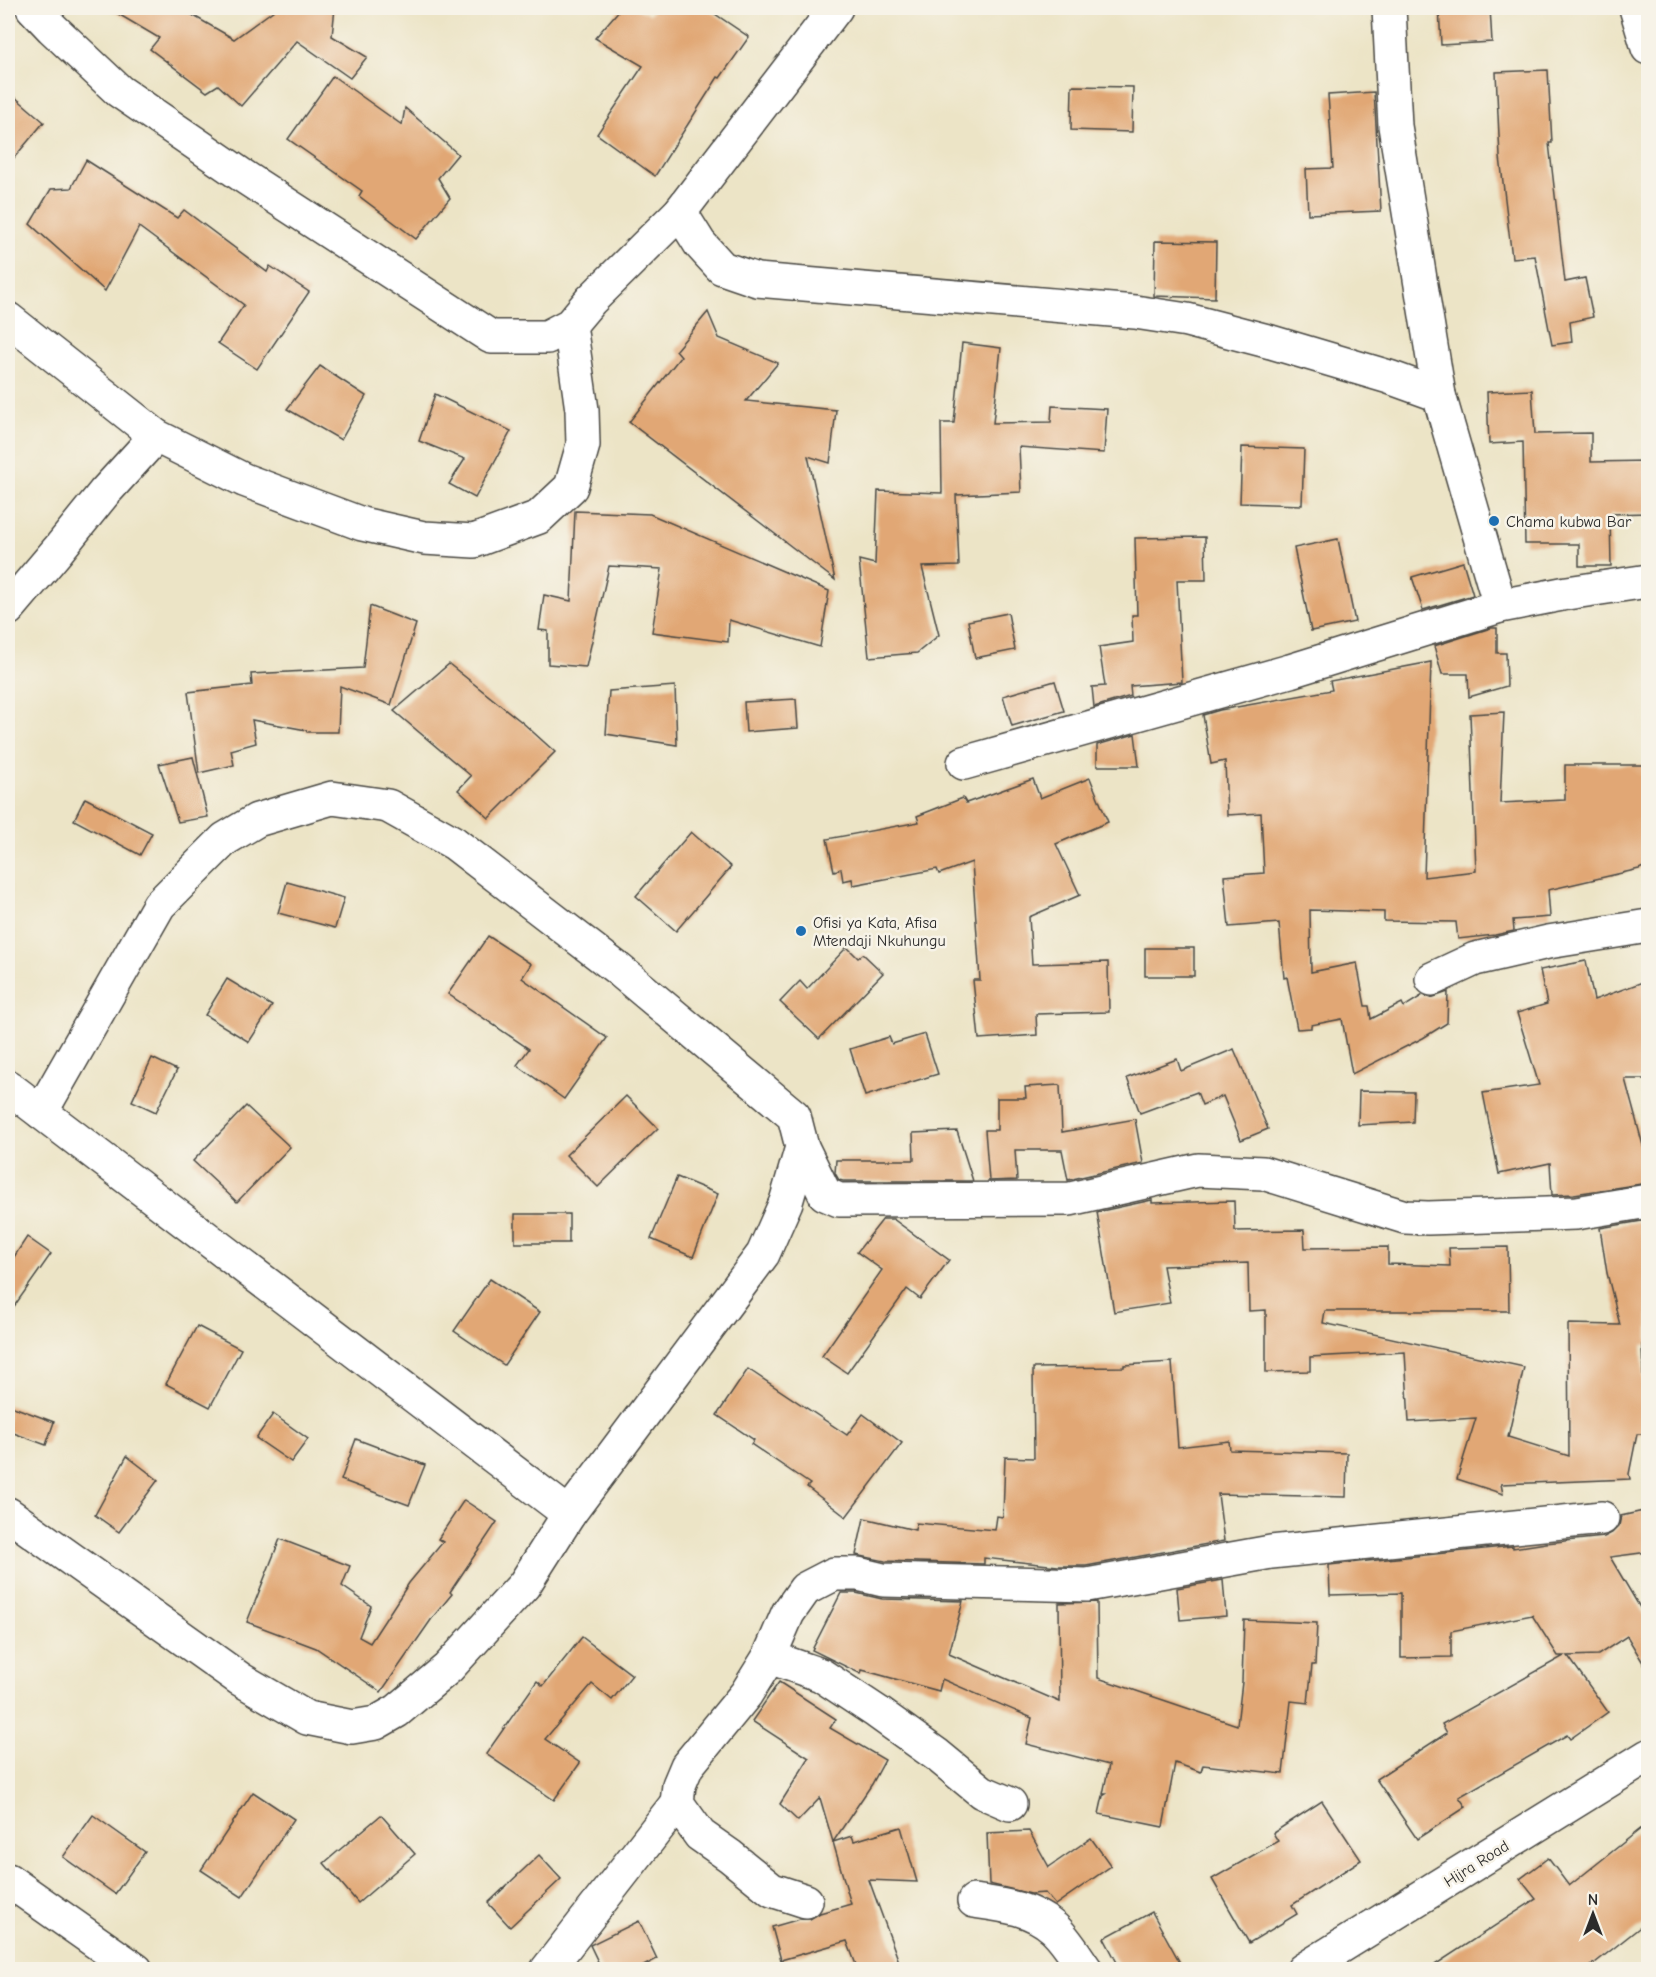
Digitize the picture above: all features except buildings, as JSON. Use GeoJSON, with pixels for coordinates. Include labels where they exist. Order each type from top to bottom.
{"type":"FeatureCollection","features":[{"type":"Feature","properties":{"kind":"street"},"geometry":{"type":"LineString","coordinates":[[33,8],[118,91],[246,178],[491,337],[547,337],[570,324],[591,300],[680,212],[836,8]]}},
{"type":"Feature","properties":{"kind":"street"},"geometry":{"type":"LineString","coordinates":[[1389,8],[1395,126],[1439,395],[1500,606]]}},
{"type":"Feature","properties":{"kind":"street"},"geometry":{"type":"LineString","coordinates":[[1636,8],[1648,48]]}},
{"type":"Feature","properties":{"kind":"street"},"geometry":{"type":"LineString","coordinates":[[680,212],[700,244],[722,268],[757,280],[1135,312],[1187,320],[1293,348],[1389,377],[1439,395]]}},
{"type":"Feature","properties":{"kind":"street"},"geometry":{"type":"LineString","coordinates":[[8,319],[156,436],[243,480],[362,524],[424,538],[474,540],[539,517],[571,488],[583,446],[582,410],[570,324]]}},
{"type":"Feature","properties":{"kind":"street"},"geometry":{"type":"LineString","coordinates":[[8,609],[104,493],[156,436]]}},
{"type":"Feature","properties":{"kind":"street"},"geometry":{"type":"LineString","coordinates":[[964,763],[1290,671],[1500,606],[1648,580]]}},
{"type":"Feature","properties":{"kind":"street"},"geometry":{"type":"LineString","coordinates":[[41,1112],[159,905],[225,839],[257,819],[332,798],[388,806],[454,843],[618,969],[794,1116],[802,1147],[825,1194],[839,1200],[1070,1198],[1198,1170],[1263,1173],[1405,1217],[1576,1213],[1648,1201]]}},
{"type":"Feature","properties":{"kind":"street"},"geometry":{"type":"LineString","coordinates":[[1432,979],[1486,956],[1548,942],[1648,926]]}},
{"type":"Feature","properties":{"kind":"street"},"geometry":{"type":"LineString","coordinates":[[8,1087],[569,1514]]}},
{"type":"Feature","properties":{"kind":"street"},"geometry":{"type":"LineString","coordinates":[[8,1514],[240,1679],[307,1718],[352,1727],[376,1723],[397,1711],[448,1668],[524,1585],[569,1514],[763,1254],[786,1202],[802,1147]]}},
{"type":"Feature","properties":{"kind":"street"},"geometry":{"type":"LineString","coordinates":[[547,1970],[677,1803],[679,1785],[687,1766],[746,1694],[769,1657],[788,1613],[805,1589],[834,1574],[858,1574],[883,1580],[1087,1585],[1271,1552],[1602,1518]]}},
{"type":"Feature","properties":{"kind":"street"},"geometry":{"type":"LineString","coordinates":[[769,1657],[821,1675],[938,1755],[982,1792],[1010,1804]]}},
{"type":"Feature","properties":{"kind":"street","name":"Hijra Road"},"geometry":{"type":"LineString","coordinates":[[1303,1970],[1648,1756]]}},
{"type":"Feature","properties":{"kind":"street"},"geometry":{"type":"LineString","coordinates":[[677,1803],[700,1835],[772,1890],[806,1901]]}},
{"type":"Feature","properties":{"kind":"street"},"geometry":{"type":"LineString","coordinates":[[8,1880],[136,1970]]}},
{"type":"Feature","properties":{"kind":"street"},"geometry":{"type":"LineString","coordinates":[[974,1901],[1007,1906],[1037,1915],[1056,1929],[1086,1970]]}},
{"type":"Feature","properties":{"kind":"place","name":"Chama kubwa Bar"},"geometry":{"type":"Point","coordinates":[1494,521]}},
{"type":"Feature","properties":{"kind":"place","name":"Ofisi ya Kata, Afisa Mtendaji Nkuhungu"},"geometry":{"type":"Point","coordinates":[801,931]}}]}
